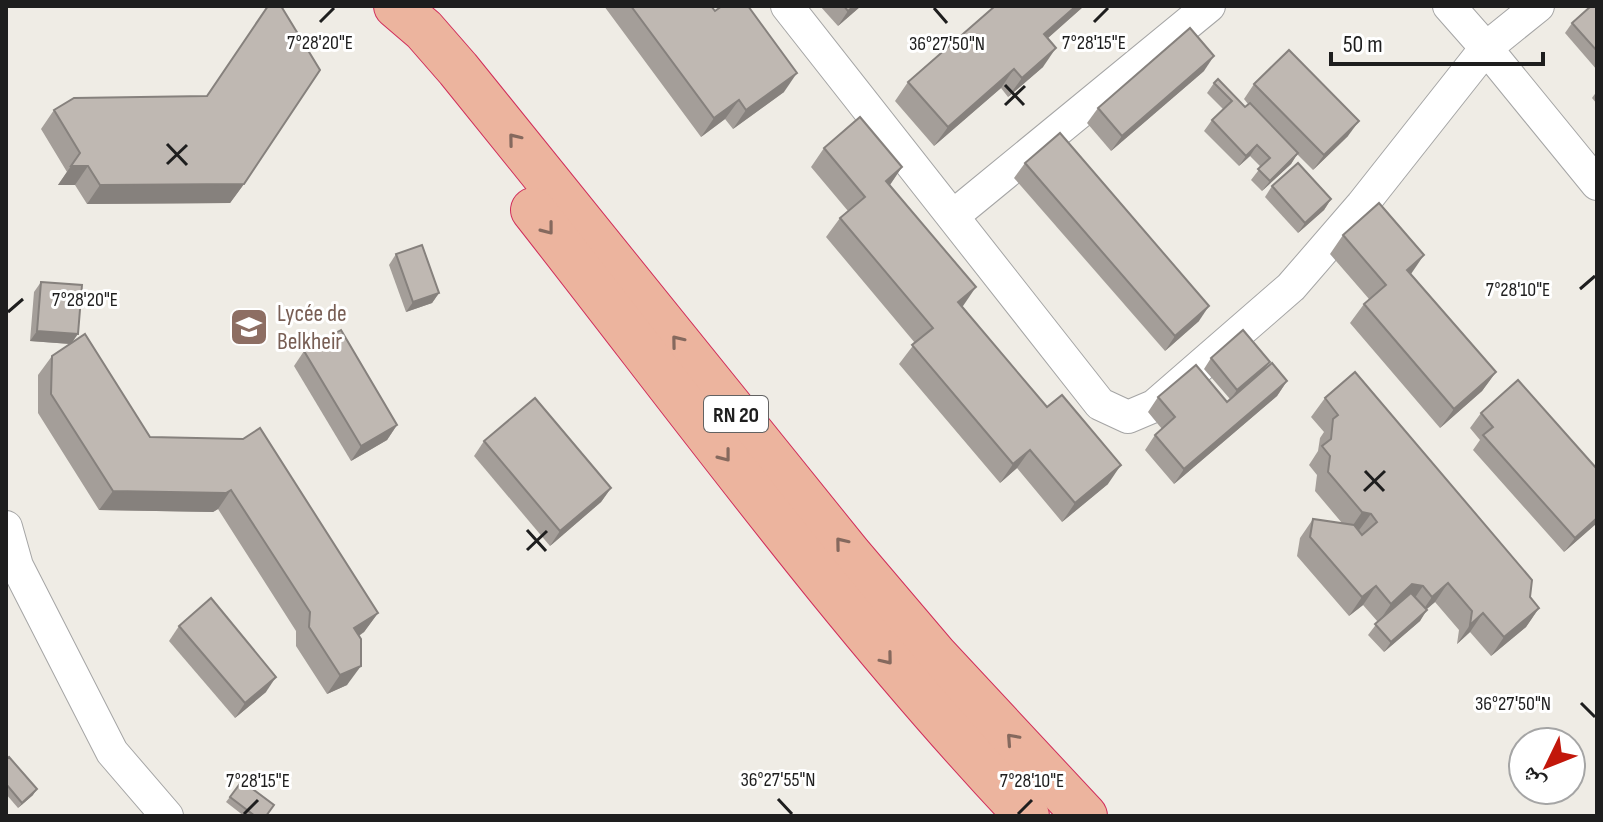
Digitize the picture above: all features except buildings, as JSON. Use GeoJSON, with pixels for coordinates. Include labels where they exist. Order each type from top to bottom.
{"type":"FeatureCollection","features":[{"type":"Feature","properties":{"kind":"highway","name":"RN 20"},"geometry":{"type":"LineString","coordinates":[[393,6],[422,67],[824,582],[906,682],[1027,816]]}},
{"type":"Feature","properties":{"kind":"highway","name":"RN 20"},"geometry":{"type":"LineString","coordinates":[[393,6],[442,49],[925,644],[1085,816]]}},
{"type":"Feature","properties":{"kind":"street"},"geometry":{"type":"LineString","coordinates":[[787,6],[1100,404],[1128,417],[1154,406],[1291,287],[1362,205],[1486,48],[1538,6]]}},
{"type":"Feature","properties":{"kind":"street"},"geometry":{"type":"LineString","coordinates":[[953,216],[1209,6]]}},
{"type":"Feature","properties":{"kind":"street"},"geometry":{"type":"LineString","coordinates":[[1449,6],[1597,184]]}},
{"type":"Feature","properties":{"kind":"street"},"geometry":{"type":"LineString","coordinates":[[6,527],[17,566],[112,752],[167,816]]}},
{"type":"Feature","properties":{"kind":"place","name":"Lycée de Belkheir"},"geometry":{"type":"Point","coordinates":[249,327]}}]}
